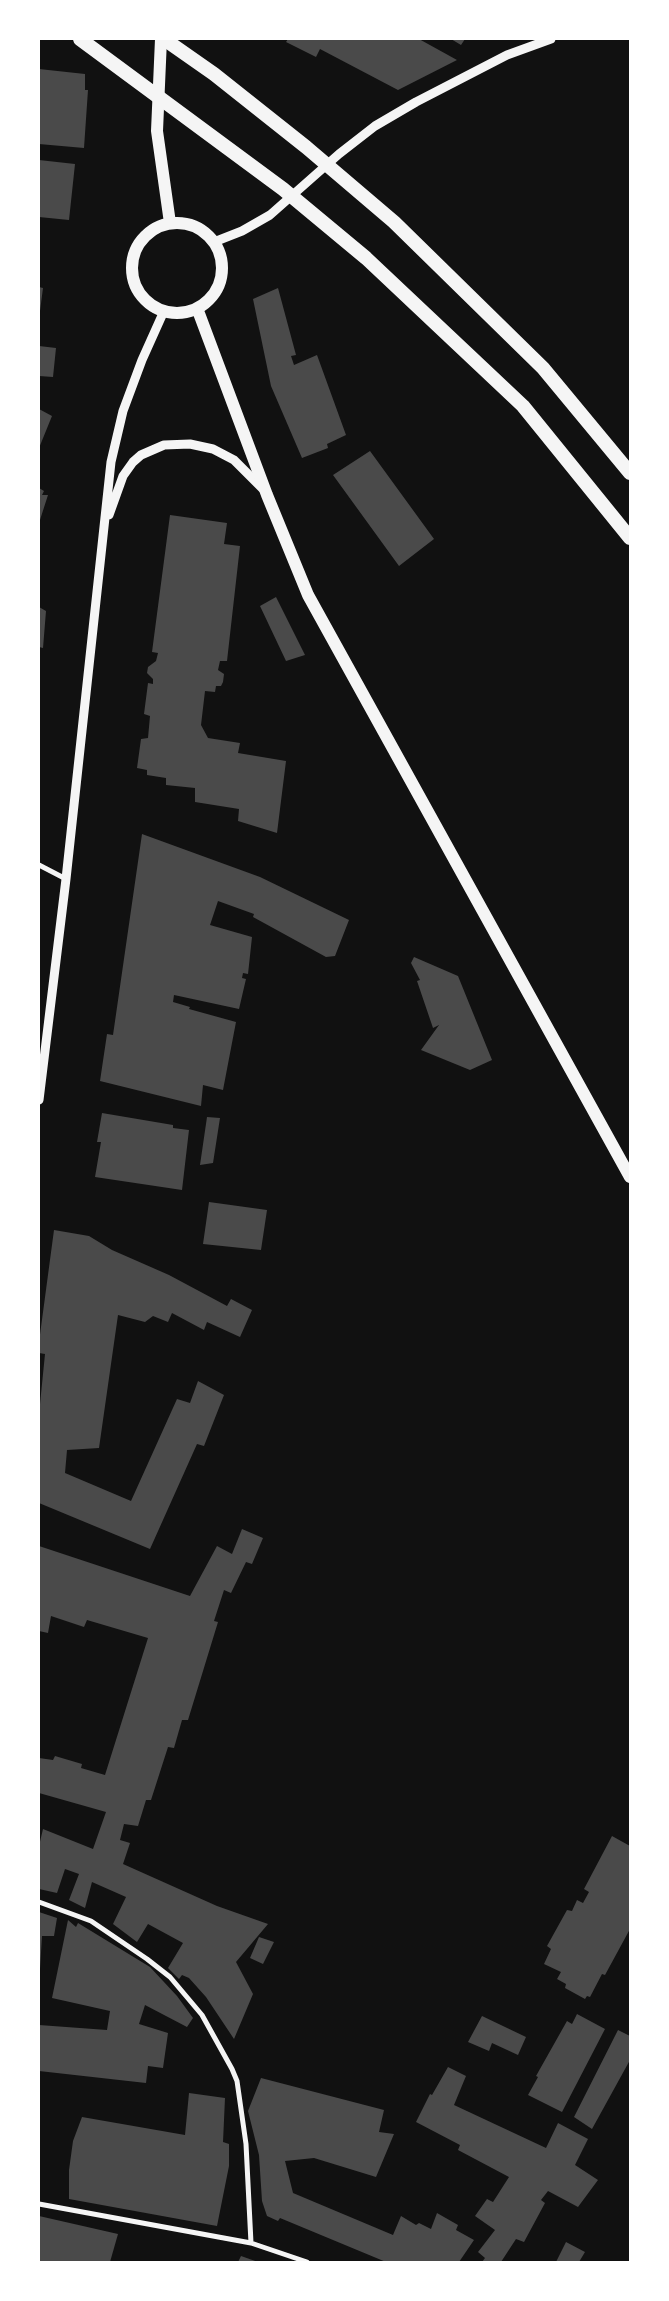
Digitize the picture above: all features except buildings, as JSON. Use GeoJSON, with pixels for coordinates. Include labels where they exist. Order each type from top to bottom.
{"type":"FeatureCollection","features":[{"type":"Feature","properties":{"kind":"highway"},"geometry":{"type":"LineString","coordinates":[[80,39],[283,189],[366,258],[523,406],[630,538]]}},
{"type":"Feature","properties":{"kind":"highway"},"geometry":{"type":"LineString","coordinates":[[163,39],[214,74],[306,147],[394,222],[544,368],[630,473]]}},
{"type":"Feature","properties":{"kind":"main road"},"geometry":{"type":"LineString","coordinates":[[163,39],[157,131],[170,223]]}},
{"type":"Feature","properties":{"kind":"main road"},"geometry":{"type":"LineString","coordinates":[[170,223],[183,223],[205,232],[214,242],[220,253],[221,279],[216,291],[208,301],[197,308],[181,312],[164,311],[150,304],[140,293],[134,279],[132,264],[136,250],[144,237],[156,228],[170,223]]}},
{"type":"Feature","properties":{"kind":"main road"},"geometry":{"type":"LineString","coordinates":[[197,308],[267,494],[308,595],[630,1177]]}},
{"type":"Feature","properties":{"kind":"street"},"geometry":{"type":"LineString","coordinates":[[214,242],[242,232],[270,215],[338,154],[383,121],[416,102],[507,56],[551,39]]}},
{"type":"Feature","properties":{"kind":"street"},"geometry":{"type":"LineString","coordinates":[[39,1100],[66,879],[111,462],[123,411],[142,360],[164,311]]}},
{"type":"Feature","properties":{"kind":"street"},"geometry":{"type":"LineString","coordinates":[[104,529],[123,476],[141,454],[164,445],[190,444],[223,454],[243,467],[267,494]]}},
{"type":"Feature","properties":{"kind":"street"},"geometry":{"type":"LineString","coordinates":[[39,865],[66,879]]}},
{"type":"Feature","properties":{"kind":"street"},"geometry":{"type":"LineString","coordinates":[[39,1902],[91,1921],[147,1959],[170,1977],[202,2015],[237,2081],[246,2144],[251,2243]]}},
{"type":"Feature","properties":{"kind":"street"},"geometry":{"type":"LineString","coordinates":[[39,2204],[251,2243],[307,2262]]}}]}
